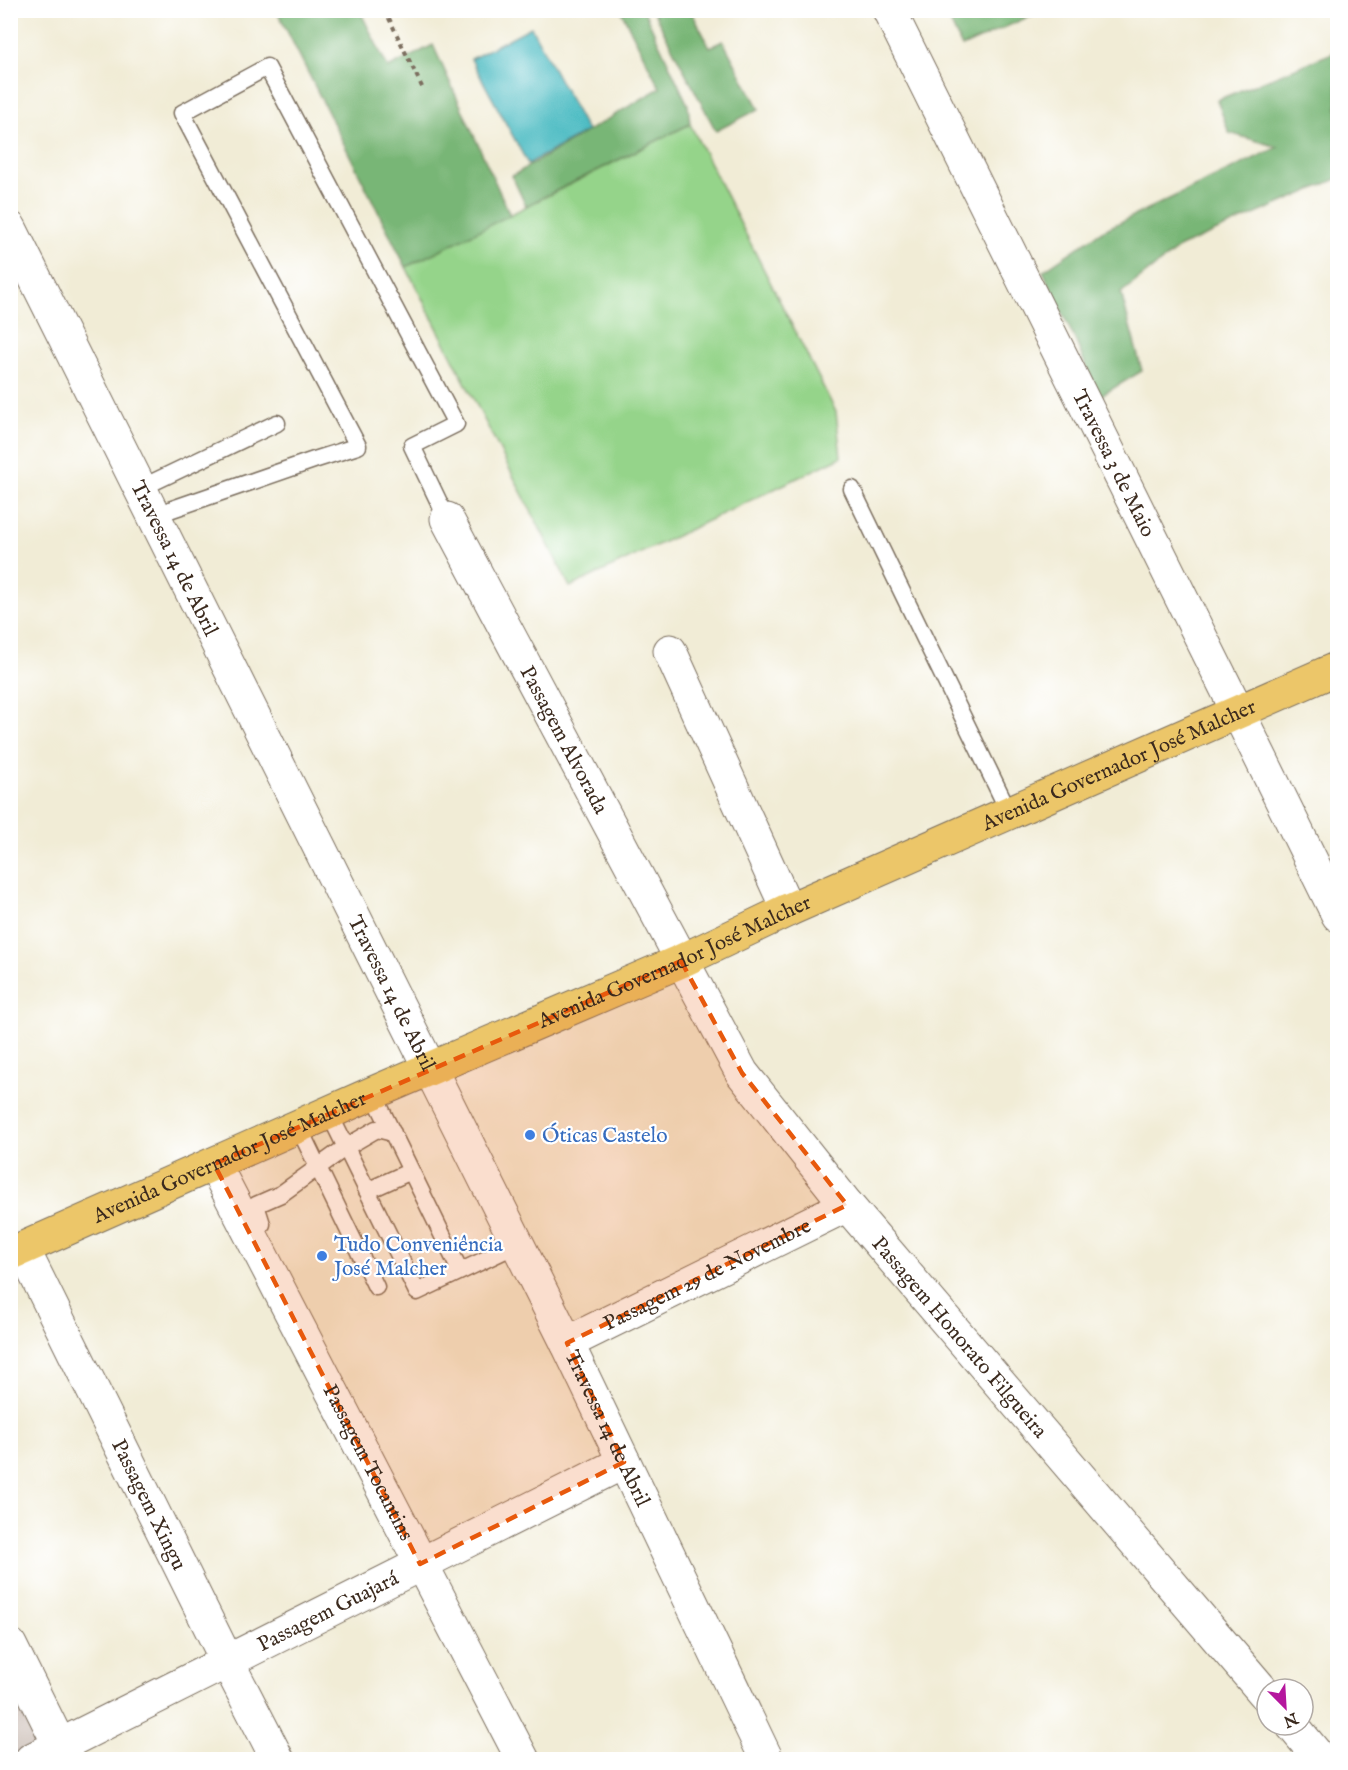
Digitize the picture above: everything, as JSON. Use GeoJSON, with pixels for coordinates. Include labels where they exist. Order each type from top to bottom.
{"type":"FeatureCollection","features":[{"type":"Feature","properties":{"kind":"main road","name":"Avenida Governador José Malcher"},"geometry":{"type":"LineString","coordinates":[[17,1251],[430,1068],[681,961],[788,910],[1338,668]]}},
{"type":"Feature","properties":{"kind":"street","name":"Travessa 3 de Maio"},"geometry":{"type":"LineString","coordinates":[[889,10],[1338,915]]}},
{"type":"Feature","properties":{"kind":"street","name":"Travessa 14 de Abril"},"geometry":{"type":"LineString","coordinates":[[10,228],[567,1343],[767,1760]]}},
{"type":"Feature","properties":{"kind":"street","name":"Passagem Alvorada"},"geometry":{"type":"LineString","coordinates":[[447,519],[681,961]]}},
{"type":"Feature","properties":{"kind":"street"},"geometry":{"type":"LineString","coordinates":[[670,651],[788,910]]}},
{"type":"Feature","properties":{"kind":"street","name":"Passagem Honorato Filgueira"},"geometry":{"type":"LineString","coordinates":[[681,961],[742,1073],[847,1205],[1255,1682]]}},
{"type":"Feature","properties":{"kind":"street","name":"Passagem Tocantins"},"geometry":{"type":"LineString","coordinates":[[214,1164],[523,1760]]}},
{"type":"Feature","properties":{"kind":"street","name":"Passagem 29 de Novembre"},"geometry":{"type":"LineString","coordinates":[[567,1343],[847,1205]]}},
{"type":"Feature","properties":{"kind":"street","name":"Passagem Xingu"},"geometry":{"type":"LineString","coordinates":[[17,1251],[278,1760]]}},
{"type":"Feature","properties":{"kind":"street","name":"Passagem Guajará"},"geometry":{"type":"LineString","coordinates":[[31,1760],[64,1752],[227,1661],[624,1462]]}},
{"type":"Feature","properties":{"kind":"street"},"geometry":{"type":"LineString","coordinates":[[10,1646],[64,1752]]}},
{"type":"Feature","properties":{"kind":"street"},"geometry":{"type":"LineString","coordinates":[[1302,1737],[1321,1760]]}},
{"type":"Feature","properties":{"kind":"lane"},"geometry":{"type":"LineString","coordinates":[[148,502],[314,460],[358,446],[182,113],[267,67],[456,424],[412,446],[447,519]]}},
{"type":"Feature","properties":{"kind":"lane"},"geometry":{"type":"LineString","coordinates":[[148,502],[278,423]]}},
{"type":"Feature","properties":{"kind":"lane"},"geometry":{"type":"LineString","coordinates":[[852,489],[1009,812]]}},
{"type":"Feature","properties":{"kind":"lane"},"geometry":{"type":"LineString","coordinates":[[373,1093],[460,1271]]}},
{"type":"Feature","properties":{"kind":"lane"},"geometry":{"type":"LineString","coordinates":[[329,1113],[417,1292],[518,1244]]}},
{"type":"Feature","properties":{"kind":"lane"},"geometry":{"type":"LineString","coordinates":[[298,1126],[376,1287]]}},
{"type":"Feature","properties":{"kind":"lane"},"geometry":{"type":"LineString","coordinates":[[262,1224],[256,1205],[282,1194],[346,1147],[377,1129],[393,1133]]}},
{"type":"Feature","properties":{"kind":"lane"},"geometry":{"type":"LineString","coordinates":[[367,1191],[411,1171]]}},
{"type":"Feature","properties":{"kind":"path"},"geometry":{"type":"LineString","coordinates":[[385,10],[423,89]]}},
{"type":"Feature","properties":{"kind":"highlighted area"},"geometry":{"type":"Polygon","coordinates":[[[681,961],[742,1073],[847,1205],[567,1343],[624,1462],[420,1564],[214,1164],[681,961]]]}},
{"type":"Feature","properties":{"kind":"shaded area"},"geometry":{"type":"Polygon","coordinates":[[[10,1646],[60,1745],[31,1759],[11,1759],[10,1646]]]}},
{"type":"Feature","properties":{"kind":"green space"},"geometry":{"type":"Polygon","coordinates":[[[277,11],[360,11],[388,68],[433,45],[510,215],[406,267],[277,11]]]}},
{"type":"Feature","properties":{"kind":"green space"},"geometry":{"type":"Polygon","coordinates":[[[621,11],[644,11],[688,105],[690,124],[526,206],[512,176],[660,88],[621,11]]]}},
{"type":"Feature","properties":{"kind":"green space"},"geometry":{"type":"Polygon","coordinates":[[[653,11],[691,11],[710,47],[723,41],[759,109],[716,131],[653,11]]]}},
{"type":"Feature","properties":{"kind":"green space"},"geometry":{"type":"Polygon","coordinates":[[[945,11],[1041,11],[962,47],[945,11]]]}},
{"type":"Feature","properties":{"kind":"green space"},"geometry":{"type":"Polygon","coordinates":[[[1337,51],[1337,179],[1180,247],[1121,293],[1142,371],[1099,397],[1043,271],[1102,231],[1278,147],[1229,133],[1217,100],[1337,51]]]}},
{"type":"Feature","properties":{"kind":"green space"},"geometry":{"type":"Polygon","coordinates":[[[690,124],[836,412],[841,457],[570,587],[406,267],[690,124]]]}},
{"type":"Feature","properties":{"kind":"water"},"geometry":{"type":"Polygon","coordinates":[[[531,27],[587,131],[528,164],[471,59],[531,27]]]}},
{"type":"Feature","properties":{"kind":"place","name":"Óticas Castelo"},"geometry":{"type":"Point","coordinates":[530,1135]}},
{"type":"Feature","properties":{"kind":"place","name":"Tudo Conveniência José Malcher"},"geometry":{"type":"Point","coordinates":[322,1256]}}]}
